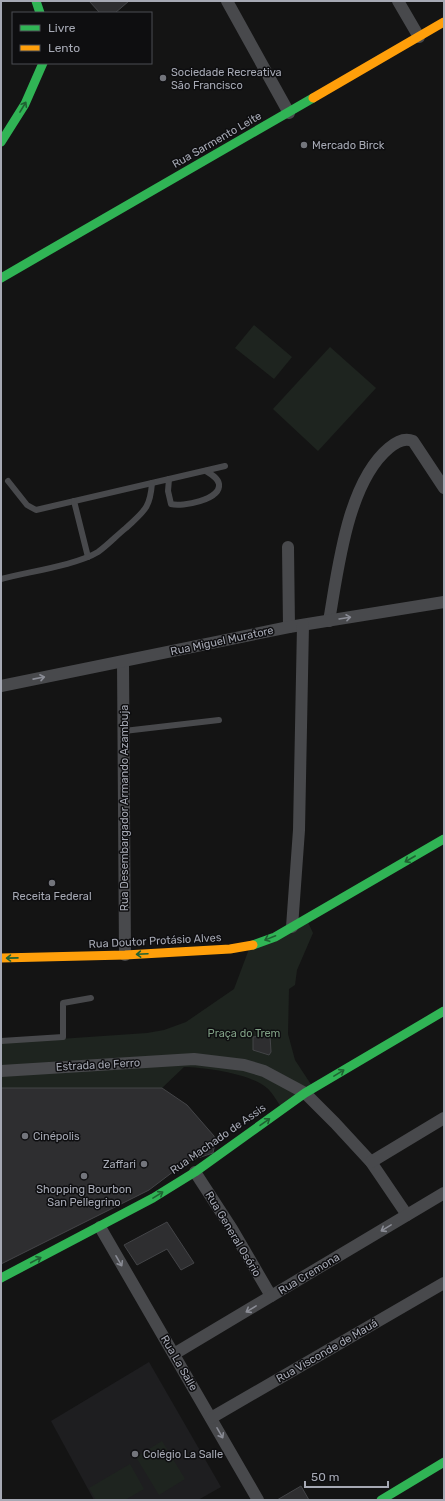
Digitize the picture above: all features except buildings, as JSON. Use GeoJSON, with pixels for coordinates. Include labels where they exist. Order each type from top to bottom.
{"type":"FeatureCollection","features":[{"type":"Feature","properties":{"kind":"street"},"geometry":{"type":"LineString","coordinates":[[36,1],[40,12]]}},
{"type":"Feature","properties":{"kind":"street"},"geometry":{"type":"LineString","coordinates":[[228,1],[289,113]]}},
{"type":"Feature","properties":{"kind":"street"},"geometry":{"type":"LineString","coordinates":[[398,1],[419,37]]}},
{"type":"Feature","properties":{"kind":"street","name":"Rua Sarmento Leite"},"geometry":{"type":"LineString","coordinates":[[1,278],[289,113],[444,22]]}},
{"type":"Feature","properties":{"kind":"street"},"geometry":{"type":"LineString","coordinates":[[1,141],[25,104],[43,64]]}},
{"type":"Feature","properties":{"kind":"street"},"geometry":{"type":"LineString","coordinates":[[329,621],[341,551],[363,482],[378,458],[389,448],[403,440],[413,441],[444,488]]}},
{"type":"Feature","properties":{"kind":"street"},"geometry":{"type":"LineString","coordinates":[[288,547],[289,627]]}},
{"type":"Feature","properties":{"kind":"street","name":"Rua Miguel Muratore"},"geometry":{"type":"LineString","coordinates":[[1,686],[289,627],[444,602]]}},
{"type":"Feature","properties":{"kind":"street"},"geometry":{"type":"LineString","coordinates":[[292,927],[299,830],[303,625]]}},
{"type":"Feature","properties":{"kind":"street","name":"Rua Desembargador Armando Azambuja"},"geometry":{"type":"LineString","coordinates":[[123,662],[125,955]]}},
{"type":"Feature","properties":{"kind":"street","name":"Rua Doutor Protásio Alves"},"geometry":{"type":"LineString","coordinates":[[1,958],[125,955],[230,949],[252,945],[275,937],[444,839]]}},
{"type":"Feature","properties":{"kind":"street","name":"Rua Machado de Assis"},"geometry":{"type":"LineString","coordinates":[[1,1278],[153,1198],[195,1172],[306,1093],[444,1011]]}},
{"type":"Feature","properties":{"kind":"street","name":"Estrada de Ferro"},"geometry":{"type":"LineString","coordinates":[[1,1071],[194,1059],[244,1065],[257,1069],[285,1081],[306,1093],[371,1162],[407,1215]]}},
{"type":"Feature","properties":{"kind":"street"},"geometry":{"type":"LineString","coordinates":[[371,1162],[444,1118]]}},
{"type":"Feature","properties":{"kind":"street","name":"Rua General Osório"},"geometry":{"type":"LineString","coordinates":[[195,1172],[232,1229],[271,1296]]}},
{"type":"Feature","properties":{"kind":"street","name":"Rua Cremona"},"geometry":{"type":"LineString","coordinates":[[174,1354],[444,1193]]}},
{"type":"Feature","properties":{"kind":"street","name":"Rua La Salle"},"geometry":{"type":"LineString","coordinates":[[100,1227],[258,1500]]}},
{"type":"Feature","properties":{"kind":"street","name":"Rua Visconde de Mauá"},"geometry":{"type":"LineString","coordinates":[[211,1418],[444,1283]]}},
{"type":"Feature","properties":{"kind":"street"},"geometry":{"type":"LineString","coordinates":[[381,1500],[444,1462]]}},
{"type":"Feature","properties":{"kind":"lane"},"geometry":{"type":"LineString","coordinates":[[8,481],[27,505],[36,510],[226,466]]}},
{"type":"Feature","properties":{"kind":"lane"},"geometry":{"type":"LineString","coordinates":[[169,479],[168,491],[171,504],[178,506],[193,504],[213,496],[218,489],[219,483],[215,477],[206,471]]}},
{"type":"Feature","properties":{"kind":"lane"},"geometry":{"type":"LineString","coordinates":[[1,579],[88,557],[98,551],[145,511],[151,498],[152,483]]}},
{"type":"Feature","properties":{"kind":"lane"},"geometry":{"type":"LineString","coordinates":[[74,501],[88,557]]}},
{"type":"Feature","properties":{"kind":"lane"},"geometry":{"type":"LineString","coordinates":[[124,731],[219,720]]}},
{"type":"Feature","properties":{"kind":"lane"},"geometry":{"type":"LineString","coordinates":[[1,1041],[62,1037],[63,1003],[91,998]]}},
{"type":"Feature","properties":{"kind":"shaded area","name":"Colégio La Salle"},"geometry":{"type":"Polygon","coordinates":[[[149,1362],[221,1487],[198,1500],[94,1500],[51,1421],[149,1362]]]}},
{"type":"Feature","properties":{"kind":"green space"},"geometry":{"type":"Polygon","coordinates":[[[254,325],[292,357],[274,379],[235,348],[254,325]]]}},
{"type":"Feature","properties":{"kind":"green space"},"geometry":{"type":"Polygon","coordinates":[[[330,347],[376,388],[318,451],[273,409],[330,347]]]}},
{"type":"Feature","properties":{"kind":"green space","name":"Praça do Trem"},"geometry":{"type":"Polygon","coordinates":[[[307,920],[313,933],[297,970],[295,985],[289,989],[288,1034],[295,1060],[312,1086],[282,1108],[269,1090],[260,1083],[227,1072],[193,1067],[184,1067],[162,1088],[1,1088],[1,1043],[147,1033],[164,1030],[186,1022],[234,989],[249,949],[307,920]]]}},
{"type":"Feature","properties":{"kind":"green space"},"geometry":{"type":"Polygon","coordinates":[[[162,1441],[185,1479],[159,1495],[136,1457],[162,1441]]]}},
{"type":"Feature","properties":{"kind":"green space"},"geometry":{"type":"Polygon","coordinates":[[[130,1464],[144,1489],[125,1500],[96,1500],[89,1488],[130,1464]]]}},
{"type":"Feature","properties":{"kind":"traffic: fast"},"geometry":{"type":"LineString","coordinates":[[36,1],[40,12]]}},
{"type":"Feature","properties":{"kind":"traffic: fast"},"geometry":{"type":"LineString","coordinates":[[1,142],[25,104],[43,64]]}},
{"type":"Feature","properties":{"kind":"traffic: fast"},"geometry":{"type":"LineString","coordinates":[[1,278],[313,98]]}},
{"type":"Feature","properties":{"kind":"traffic: fast"},"geometry":{"type":"LineString","coordinates":[[253,945],[275,937],[444,839]]}},
{"type":"Feature","properties":{"kind":"traffic: fast"},"geometry":{"type":"LineString","coordinates":[[1,1278],[153,1198],[195,1172],[305,1093],[444,1011]]}},
{"type":"Feature","properties":{"kind":"traffic: fast"},"geometry":{"type":"LineString","coordinates":[[381,1500],[444,1462]]}},
{"type":"Feature","properties":{"kind":"traffic: slow"},"geometry":{"type":"LineString","coordinates":[[313,98],[444,22]]}},
{"type":"Feature","properties":{"kind":"traffic: slow"},"geometry":{"type":"LineString","coordinates":[[1,958],[125,955],[230,949],[253,945]]}},
{"type":"Feature","properties":{"kind":"place","name":"Sociedade Recreativa São Francisco"},"geometry":{"type":"Point","coordinates":[163,78]}},
{"type":"Feature","properties":{"kind":"place","name":"Mercado Birck"},"geometry":{"type":"Point","coordinates":[304,145]}},
{"type":"Feature","properties":{"kind":"place","name":"Receita Federal"},"geometry":{"type":"Point","coordinates":[52,883]}},
{"type":"Feature","properties":{"kind":"place","name":"Cinépolis"},"geometry":{"type":"Point","coordinates":[25,1136]}},
{"type":"Feature","properties":{"kind":"place","name":"Zaffari"},"geometry":{"type":"Point","coordinates":[144,1164]}},
{"type":"Feature","properties":{"kind":"place","name":"Shopping Bourbon San Pellegrino"},"geometry":{"type":"Point","coordinates":[84,1176]}},
{"type":"Feature","properties":{"kind":"place","name":"Colégio La Salle"},"geometry":{"type":"Point","coordinates":[135,1454]}}]}
